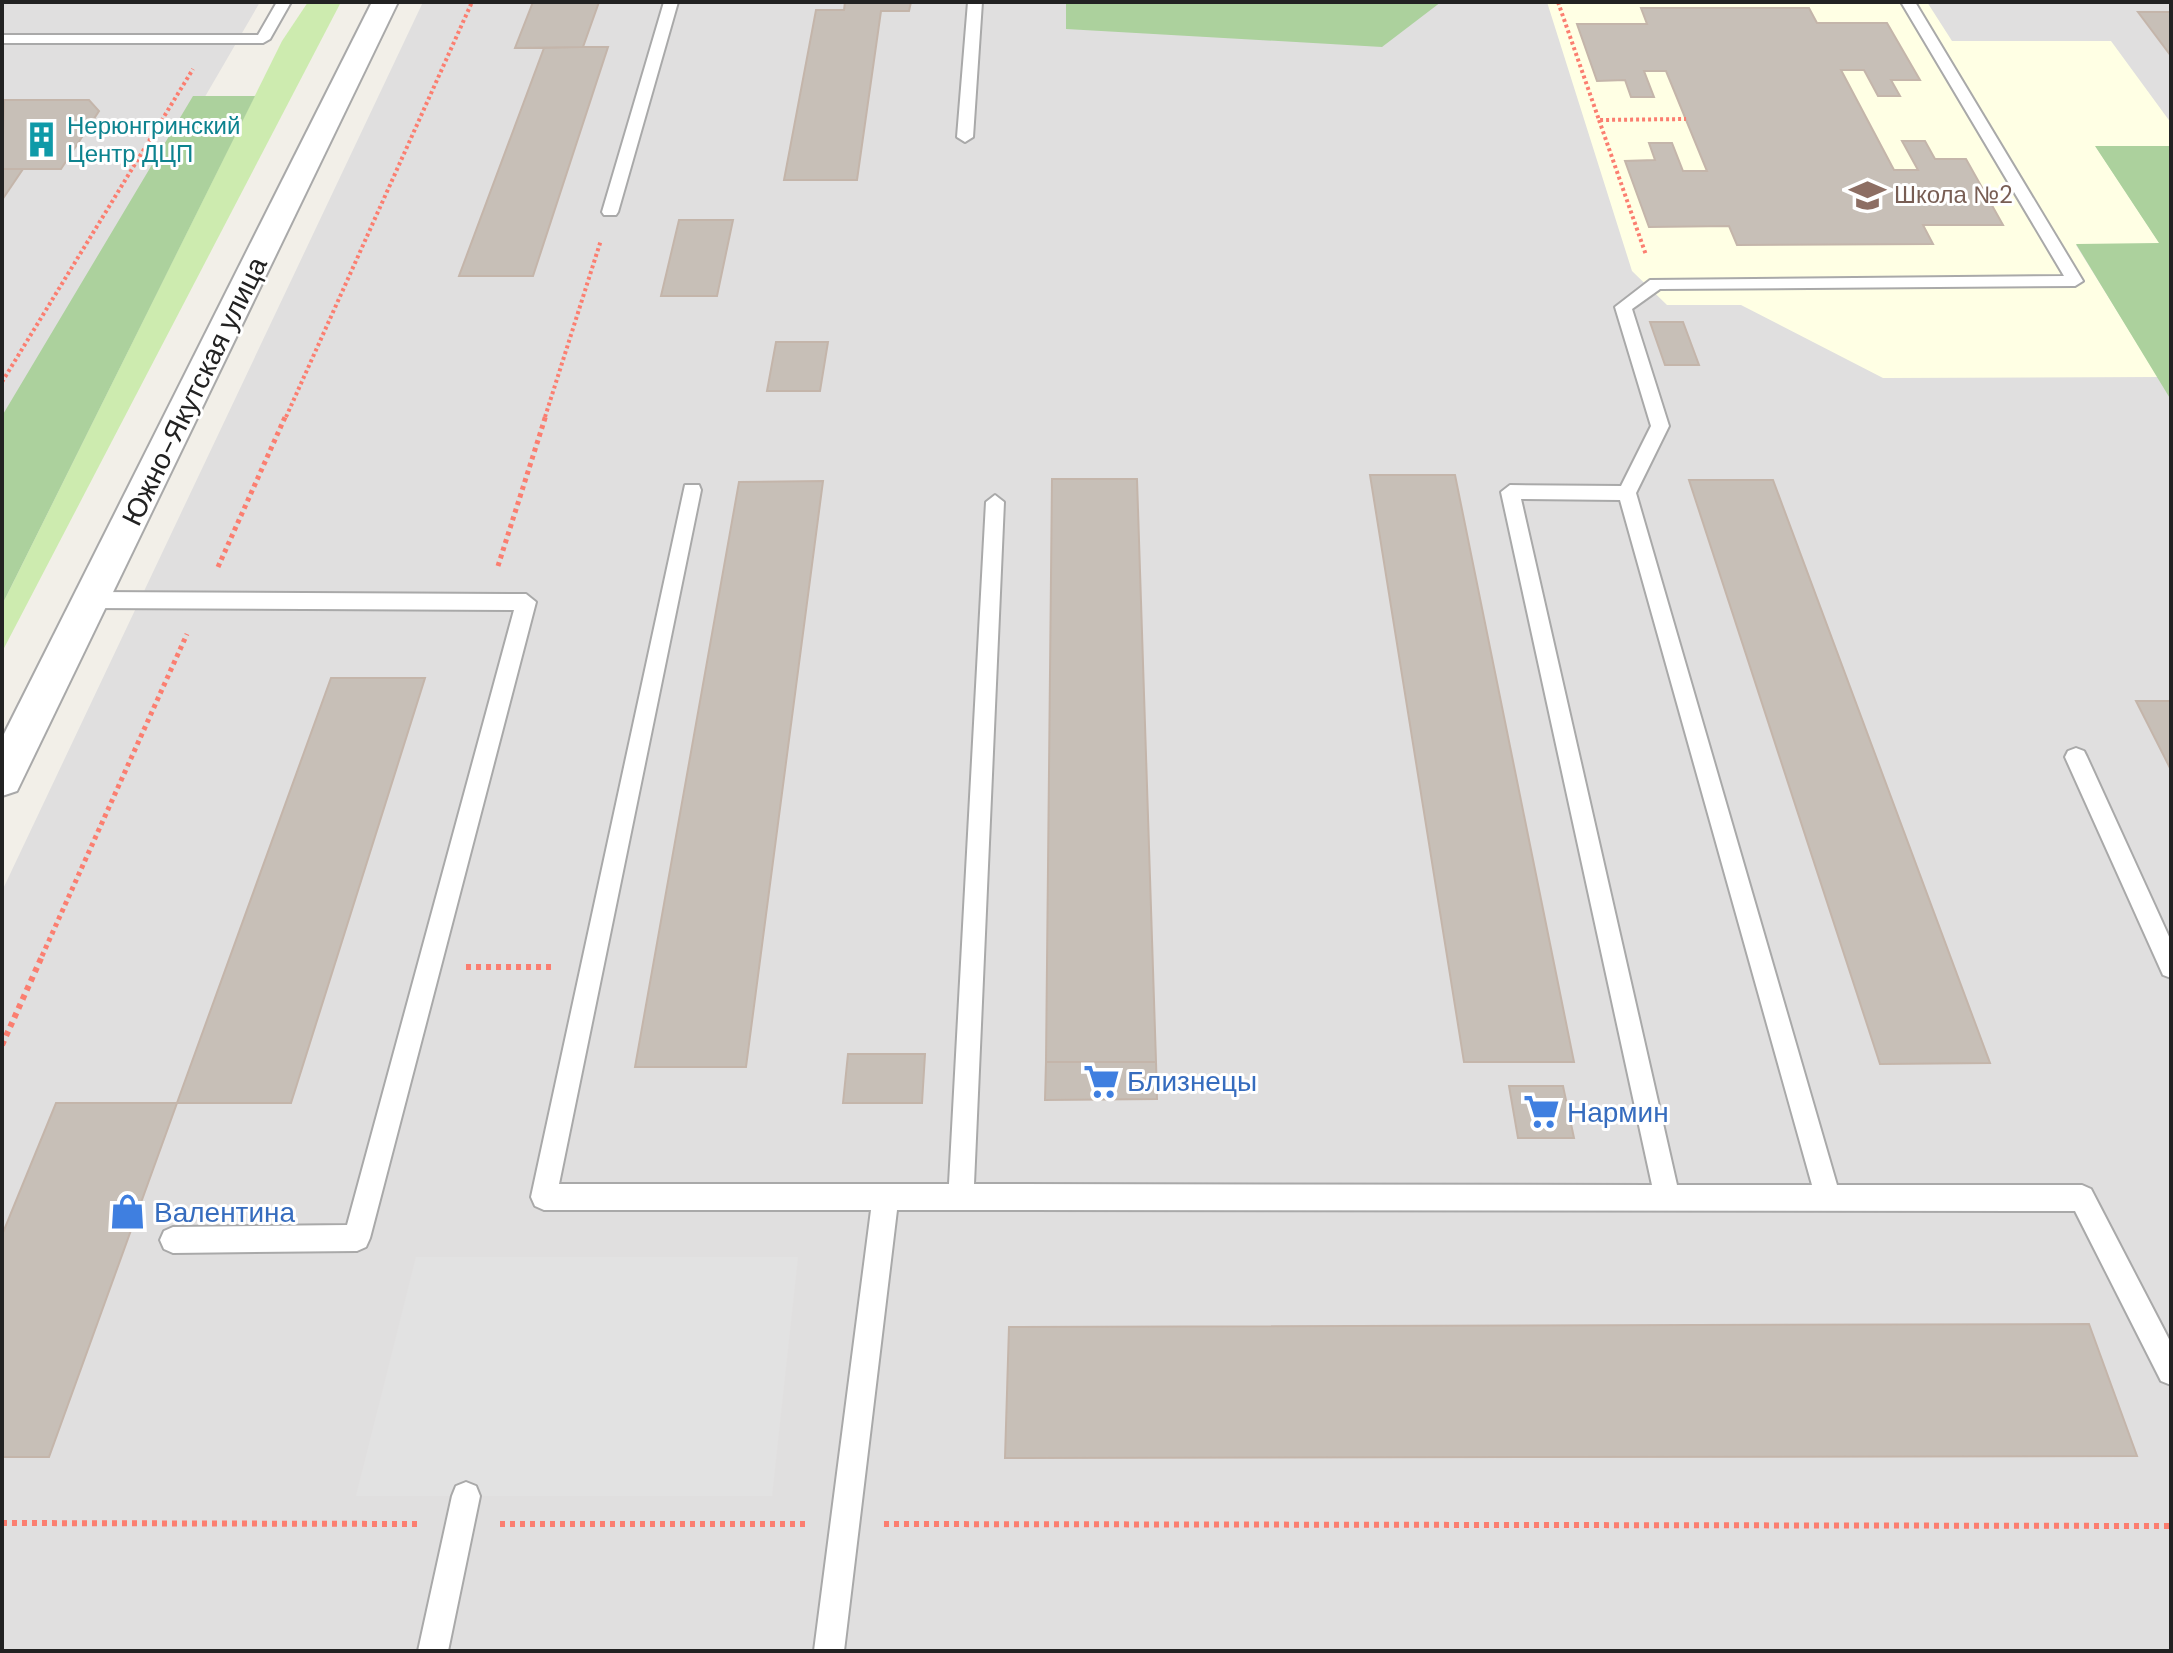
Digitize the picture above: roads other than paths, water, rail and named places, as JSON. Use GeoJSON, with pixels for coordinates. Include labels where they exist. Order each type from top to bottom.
{"type":"FeatureCollection","features":[{"type":"Feature","properties":{"kind":"street","name":"Южно-Якутская улица"},"geometry":{"type":"LineString","coordinates":[[2,779],[385,2]]}},
{"type":"Feature","properties":{"kind":"lane"},"geometry":{"type":"LineString","coordinates":[[2,39],[263,39],[284,2]]}},
{"type":"Feature","properties":{"kind":"lane"},"geometry":{"type":"LineString","coordinates":[[610,212],[671,2]]}},
{"type":"Feature","properties":{"kind":"lane"},"geometry":{"type":"LineString","coordinates":[[965,137],[975,2]]}},
{"type":"Feature","properties":{"kind":"lane"},"geometry":{"type":"LineString","coordinates":[[1828,1197],[1627,493],[1660,426],[1623,307],[1656,284],[2075,281],[1908,2]]}},
{"type":"Feature","properties":{"kind":"lane"},"geometry":{"type":"LineString","coordinates":[[692,490],[544,1197],[2082,1198],[2171,1371]]}},
{"type":"Feature","properties":{"kind":"lane"},"geometry":{"type":"LineString","coordinates":[[1627,493],[1510,492],[1667,1197]]}},
{"type":"Feature","properties":{"kind":"lane"},"geometry":{"type":"LineString","coordinates":[[961,1197],[995,502]]}},
{"type":"Feature","properties":{"kind":"lane"},"geometry":{"type":"LineString","coordinates":[[90,600],[526,602],[357,1238],[173,1240]]}},
{"type":"Feature","properties":{"kind":"lane"},"geometry":{"type":"LineString","coordinates":[[2076,757],[2171,967]]}},
{"type":"Feature","properties":{"kind":"lane"},"geometry":{"type":"LineString","coordinates":[[829,1651],[886,1197]]}},
{"type":"Feature","properties":{"kind":"lane"},"geometry":{"type":"LineString","coordinates":[[433,1651],[463,1510]]}},
{"type":"Feature","properties":{"kind":"place","name":"Нерюнгринский Центр ДЦП"},"geometry":{"type":"Point","coordinates":[41,140]}},
{"type":"Feature","properties":{"kind":"place","name":"Школа №2"},"geometry":{"type":"Point","coordinates":[1868,195]}},
{"type":"Feature","properties":{"kind":"place","name":"Близнецы"},"geometry":{"type":"Point","coordinates":[1101,1081]}},
{"type":"Feature","properties":{"kind":"place","name":"Нармин"},"geometry":{"type":"Point","coordinates":[1541,1112]}},
{"type":"Feature","properties":{"kind":"place","name":"Валентина"},"geometry":{"type":"Point","coordinates":[128,1212]}}]}
